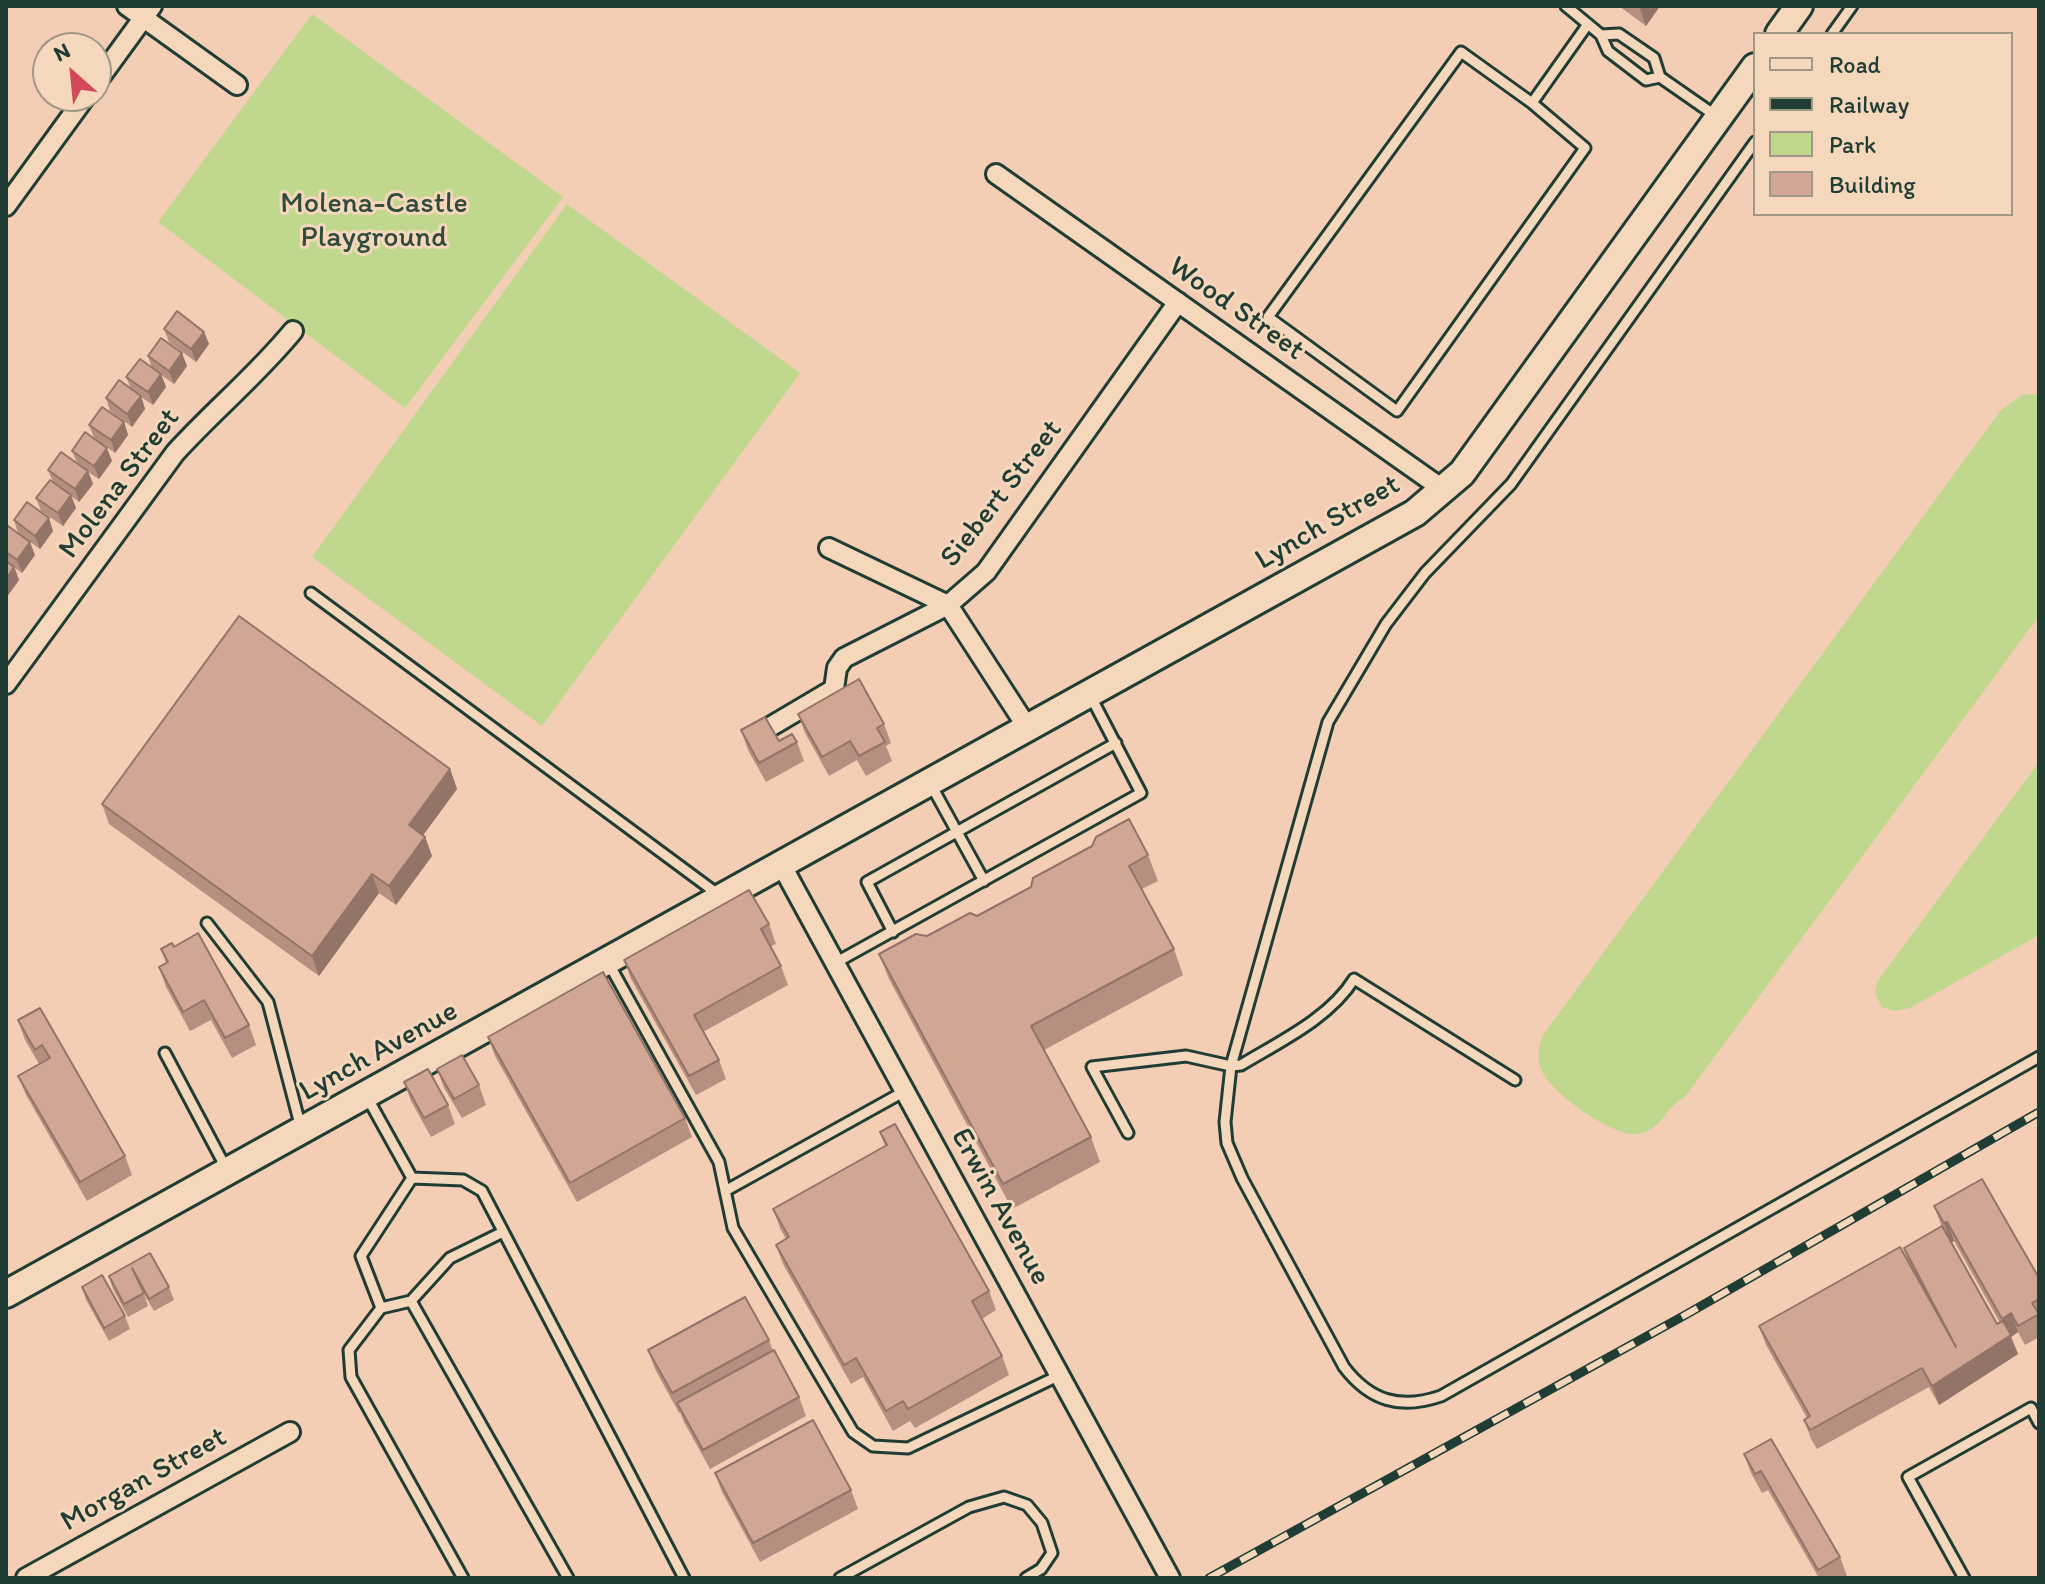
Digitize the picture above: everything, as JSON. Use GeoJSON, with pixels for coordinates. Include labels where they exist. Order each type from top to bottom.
{"type":"FeatureCollection","features":[{"type":"Feature","properties":{"kind":"street"},"geometry":{"type":"LineString","coordinates":[[127,6],[148,12],[237,85]]}},
{"type":"Feature","properties":{"kind":"street"},"geometry":{"type":"LineString","coordinates":[[1780,32],[1799,6]]}},
{"type":"Feature","properties":{"kind":"street"},"geometry":{"type":"LineString","coordinates":[[112,61],[148,12]]}},
{"type":"Feature","properties":{"kind":"street","name":"Lynch Street"},"geometry":{"type":"LineString","coordinates":[[781,864],[1415,513],[1444,490],[1462,473],[1753,70]]}},
{"type":"Feature","properties":{"kind":"street"},"geometry":{"type":"LineString","coordinates":[[6,206],[74,112]]}},
{"type":"Feature","properties":{"kind":"street","name":"Wood Street"},"geometry":{"type":"LineString","coordinates":[[996,174],[1444,490]]}},
{"type":"Feature","properties":{"kind":"street","name":"Siebert Street"},"geometry":{"type":"LineString","coordinates":[[763,731],[834,689],[837,668],[844,658],[948,605],[986,572],[1178,302]]}},
{"type":"Feature","properties":{"kind":"street","name":"Molena Street"},"geometry":{"type":"LineString","coordinates":[[6,684],[175,453],[206,419],[262,368],[293,331]]}},
{"type":"Feature","properties":{"kind":"street"},"geometry":{"type":"LineString","coordinates":[[829,548],[948,605],[1027,727]]}},
{"type":"Feature","properties":{"kind":"street","name":"Lynch Avenue"},"geometry":{"type":"LineString","coordinates":[[6,1294],[781,864]]}},
{"type":"Feature","properties":{"kind":"street","name":"Erwin Avenue"},"geometry":{"type":"LineString","coordinates":[[781,864],[1170,1578]]}},
{"type":"Feature","properties":{"kind":"street","name":"Morgan Street"},"geometry":{"type":"LineString","coordinates":[[26,1578],[290,1432]]}},
{"type":"Feature","properties":{"kind":"lane"},"geometry":{"type":"LineString","coordinates":[[1566,6],[1601,35],[1608,51],[1646,80],[1660,77]]}},
{"type":"Feature","properties":{"kind":"lane"},"geometry":{"type":"LineString","coordinates":[[1833,32],[1852,6]]}},
{"type":"Feature","properties":{"kind":"lane"},"geometry":{"type":"LineString","coordinates":[[1532,103],[1588,24]]}},
{"type":"Feature","properties":{"kind":"lane"},"geometry":{"type":"LineString","coordinates":[[1601,35],[1619,34],[1654,58],[1660,77],[1719,118]]}},
{"type":"Feature","properties":{"kind":"lane"},"geometry":{"type":"LineString","coordinates":[[1461,52],[1532,103],[1585,148],[1397,411],[1268,317],[1461,52]]}},
{"type":"Feature","properties":{"kind":"lane"},"geometry":{"type":"LineString","coordinates":[[1753,145],[1511,484],[1425,573],[1386,624],[1354,673],[1328,722],[1231,1066],[1225,1122],[1227,1143],[1242,1178],[1344,1367],[1358,1386],[1382,1401],[1401,1403],[1441,1396],[2039,1057]]}},
{"type":"Feature","properties":{"kind":"lane"},"geometry":{"type":"LineString","coordinates":[[311,593],[722,897]]}},
{"type":"Feature","properties":{"kind":"lane"},"geometry":{"type":"LineString","coordinates":[[835,963],[1141,793],[1089,693]]}},
{"type":"Feature","properties":{"kind":"lane"},"geometry":{"type":"LineString","coordinates":[[893,932],[867,882],[1116,743]]}},
{"type":"Feature","properties":{"kind":"lane"},"geometry":{"type":"LineString","coordinates":[[929,782],[984,881]]}},
{"type":"Feature","properties":{"kind":"lane"},"geometry":{"type":"LineString","coordinates":[[207,923],[268,1002],[289,1095],[302,1131]]}},
{"type":"Feature","properties":{"kind":"lane"},"geometry":{"type":"LineString","coordinates":[[607,961],[719,1162],[733,1228],[853,1432],[873,1446],[908,1448],[1060,1375]]}},
{"type":"Feature","properties":{"kind":"lane"},"geometry":{"type":"LineString","coordinates":[[1128,1133],[1092,1067],[1186,1056],[1231,1066],[1241,1065],[1335,1002],[1354,979],[1515,1080]]}},
{"type":"Feature","properties":{"kind":"lane"},"geometry":{"type":"LineString","coordinates":[[165,1053],[228,1171]]}},
{"type":"Feature","properties":{"kind":"lane"},"geometry":{"type":"LineString","coordinates":[[725,1191],[905,1091]]}},
{"type":"Feature","properties":{"kind":"lane"},"geometry":{"type":"LineString","coordinates":[[366,1095],[412,1178]]}},
{"type":"Feature","properties":{"kind":"lane"},"geometry":{"type":"LineString","coordinates":[[412,1178],[463,1180],[482,1191],[684,1578]]}},
{"type":"Feature","properties":{"kind":"lane"},"geometry":{"type":"LineString","coordinates":[[381,1308],[361,1256],[412,1178]]}},
{"type":"Feature","properties":{"kind":"lane"},"geometry":{"type":"LineString","coordinates":[[463,1578],[351,1377],[349,1350],[381,1308],[411,1301],[450,1258],[503,1232]]}},
{"type":"Feature","properties":{"kind":"lane"},"geometry":{"type":"LineString","coordinates":[[411,1301],[568,1578]]}},
{"type":"Feature","properties":{"kind":"lane"},"geometry":{"type":"LineString","coordinates":[[1964,1578],[1908,1477],[2031,1408],[2039,1423]]}},
{"type":"Feature","properties":{"kind":"lane"},"geometry":{"type":"LineString","coordinates":[[840,1578],[969,1507],[1004,1497],[1027,1505],[1042,1523],[1052,1553],[1041,1569],[1026,1578]]}},
{"type":"Feature","properties":{"kind":"green space","name":"Molena-Castle Playground"},"geometry":{"type":"Polygon","coordinates":[[[312,14],[563,197],[405,408],[158,222],[312,14]]]}},
{"type":"Feature","properties":{"kind":"green space"},"geometry":{"type":"Polygon","coordinates":[[[567,204],[800,373],[542,726],[312,557],[567,204]]]}},
{"type":"Feature","properties":{"kind":"green space"},"geometry":{"type":"Polygon","coordinates":[[[2039,394],[2039,616],[1685,1097],[1646,1132],[1627,1133],[1599,1122],[1570,1102],[1548,1080],[1538,1058],[1543,1035],[2001,410],[2022,395],[2039,394]]]}},
{"type":"Feature","properties":{"kind":"green space"},"geometry":{"type":"Polygon","coordinates":[[[2039,762],[2039,935],[1910,1008],[1894,1011],[1882,1007],[1875,993],[1877,982],[2039,762]]]}},
{"type":"Feature","properties":{"kind":"building"},"geometry":{"type":"Polygon","coordinates":[[[177,311],[204,332],[191,349],[164,329],[177,311]]]}},
{"type":"Feature","properties":{"kind":"building"},"geometry":{"type":"Polygon","coordinates":[[[161,338],[182,353],[169,371],[148,356],[161,338]]]}},
{"type":"Feature","properties":{"kind":"building"},"geometry":{"type":"Polygon","coordinates":[[[140,359],[161,374],[148,392],[126,377],[140,359]]]}},
{"type":"Feature","properties":{"kind":"building"},"geometry":{"type":"Polygon","coordinates":[[[119,380],[141,396],[127,414],[106,398],[119,380]]]}},
{"type":"Feature","properties":{"kind":"building"},"geometry":{"type":"Polygon","coordinates":[[[102,407],[124,422],[111,440],[89,425],[102,407]]]}},
{"type":"Feature","properties":{"kind":"building"},"geometry":{"type":"Polygon","coordinates":[[[85,432],[107,448],[94,466],[72,451],[85,432]]]}},
{"type":"Feature","properties":{"kind":"building"},"geometry":{"type":"Polygon","coordinates":[[[61,452],[88,471],[75,489],[48,470],[61,452]]]}},
{"type":"Feature","properties":{"kind":"building"},"geometry":{"type":"Polygon","coordinates":[[[50,480],[71,495],[58,513],[36,498],[50,480]]]}},
{"type":"Feature","properties":{"kind":"building"},"geometry":{"type":"Polygon","coordinates":[[[27,502],[49,518],[35,536],[14,520],[27,502]]]}},
{"type":"Feature","properties":{"kind":"building"},"geometry":{"type":"Polygon","coordinates":[[[8,526],[30,542],[17,560],[6,552],[8,526]]]}},
{"type":"Feature","properties":{"kind":"building"},"geometry":{"type":"Polygon","coordinates":[[[6,561],[14,567],[6,579],[6,561]]]}},
{"type":"Feature","properties":{"kind":"building"},"geometry":{"type":"Polygon","coordinates":[[[239,616],[450,769],[409,825],[425,837],[389,886],[372,874],[312,956],[102,804],[239,616]]]}},
{"type":"Feature","properties":{"kind":"building"},"geometry":{"type":"Polygon","coordinates":[[[859,679],[884,724],[877,728],[885,742],[859,756],[850,741],[822,757],[798,714],[859,679]]]}},
{"type":"Feature","properties":{"kind":"building"},"geometry":{"type":"Polygon","coordinates":[[[765,717],[779,741],[792,734],[797,742],[759,763],[741,730],[765,717]]]}},
{"type":"Feature","properties":{"kind":"building"},"geometry":{"type":"Polygon","coordinates":[[[1129,819],[1148,855],[1129,866],[1174,949],[1031,1026],[1091,1137],[1003,1184],[879,954],[916,934],[927,936],[970,913],[977,916],[1031,887],[1033,878],[1092,846],[1096,837],[1129,819]]]}},
{"type":"Feature","properties":{"kind":"building"},"geometry":{"type":"Polygon","coordinates":[[[749,890],[769,924],[761,929],[781,966],[694,1015],[719,1060],[689,1076],[624,960],[749,890]]]}},
{"type":"Feature","properties":{"kind":"building"},"geometry":{"type":"Polygon","coordinates":[[[198,933],[249,1025],[225,1038],[204,1000],[183,1012],[159,967],[168,962],[161,949],[172,943],[174,947],[198,933]]]}},
{"type":"Feature","properties":{"kind":"building"},"geometry":{"type":"Polygon","coordinates":[[[603,972],[685,1118],[570,1183],[488,1037],[603,972]]]}},
{"type":"Feature","properties":{"kind":"building"},"geometry":{"type":"Polygon","coordinates":[[[40,1008],[125,1156],[80,1182],[18,1076],[50,1058],[42,1045],[35,1050],[18,1020],[40,1008]]]}},
{"type":"Feature","properties":{"kind":"building"},"geometry":{"type":"Polygon","coordinates":[[[462,1055],[479,1085],[454,1099],[437,1069],[462,1055]]]}},
{"type":"Feature","properties":{"kind":"building"},"geometry":{"type":"Polygon","coordinates":[[[428,1069],[448,1105],[424,1118],[404,1082],[428,1069]]]}},
{"type":"Feature","properties":{"kind":"building"},"geometry":{"type":"Polygon","coordinates":[[[895,1124],[989,1291],[972,1301],[1002,1356],[908,1409],[903,1401],[886,1411],[856,1358],[844,1365],[776,1245],[789,1237],[773,1209],[887,1145],[880,1132],[895,1124]]]}},
{"type":"Feature","properties":{"kind":"building"},"geometry":{"type":"Polygon","coordinates":[[[1982,1179],[2039,1278],[2039,1299],[2032,1303],[2039,1314],[2018,1326],[2011,1313],[2002,1319],[1947,1222],[1944,1223],[1934,1206],[1982,1179]]]}},
{"type":"Feature","properties":{"kind":"building"},"geometry":{"type":"Polygon","coordinates":[[[1942,1226],[1997,1324],[2003,1321],[2011,1335],[1932,1386],[1922,1368],[1810,1430],[1804,1420],[1810,1416],[1759,1326],[1900,1247],[1956,1347],[1904,1248],[1942,1226]]]}},
{"type":"Feature","properties":{"kind":"building"},"geometry":{"type":"Polygon","coordinates":[[[150,1253],[169,1287],[149,1299],[132,1268],[144,1293],[124,1304],[109,1276],[150,1253]]]}},
{"type":"Feature","properties":{"kind":"building"},"geometry":{"type":"Polygon","coordinates":[[[102,1275],[125,1316],[104,1328],[82,1287],[102,1275]]]}},
{"type":"Feature","properties":{"kind":"building"},"geometry":{"type":"Polygon","coordinates":[[[745,1297],[769,1340],[672,1393],[648,1350],[745,1297]]]}},
{"type":"Feature","properties":{"kind":"building"},"geometry":{"type":"Polygon","coordinates":[[[774,1350],[799,1397],[703,1450],[677,1403],[774,1350]]]}},
{"type":"Feature","properties":{"kind":"building"},"geometry":{"type":"Polygon","coordinates":[[[813,1420],[851,1490],[753,1543],[715,1473],[813,1420]]]}},
{"type":"Feature","properties":{"kind":"building"},"geometry":{"type":"Polygon","coordinates":[[[1771,1439],[1840,1557],[1818,1570],[1761,1471],[1755,1474],[1744,1454],[1771,1439]]]}},
{"type":"Feature","properties":{"kind":"railway"},"geometry":{"type":"LineString","coordinates":[[1209,1578],[1687,1314],[2039,1112]]}}]}
